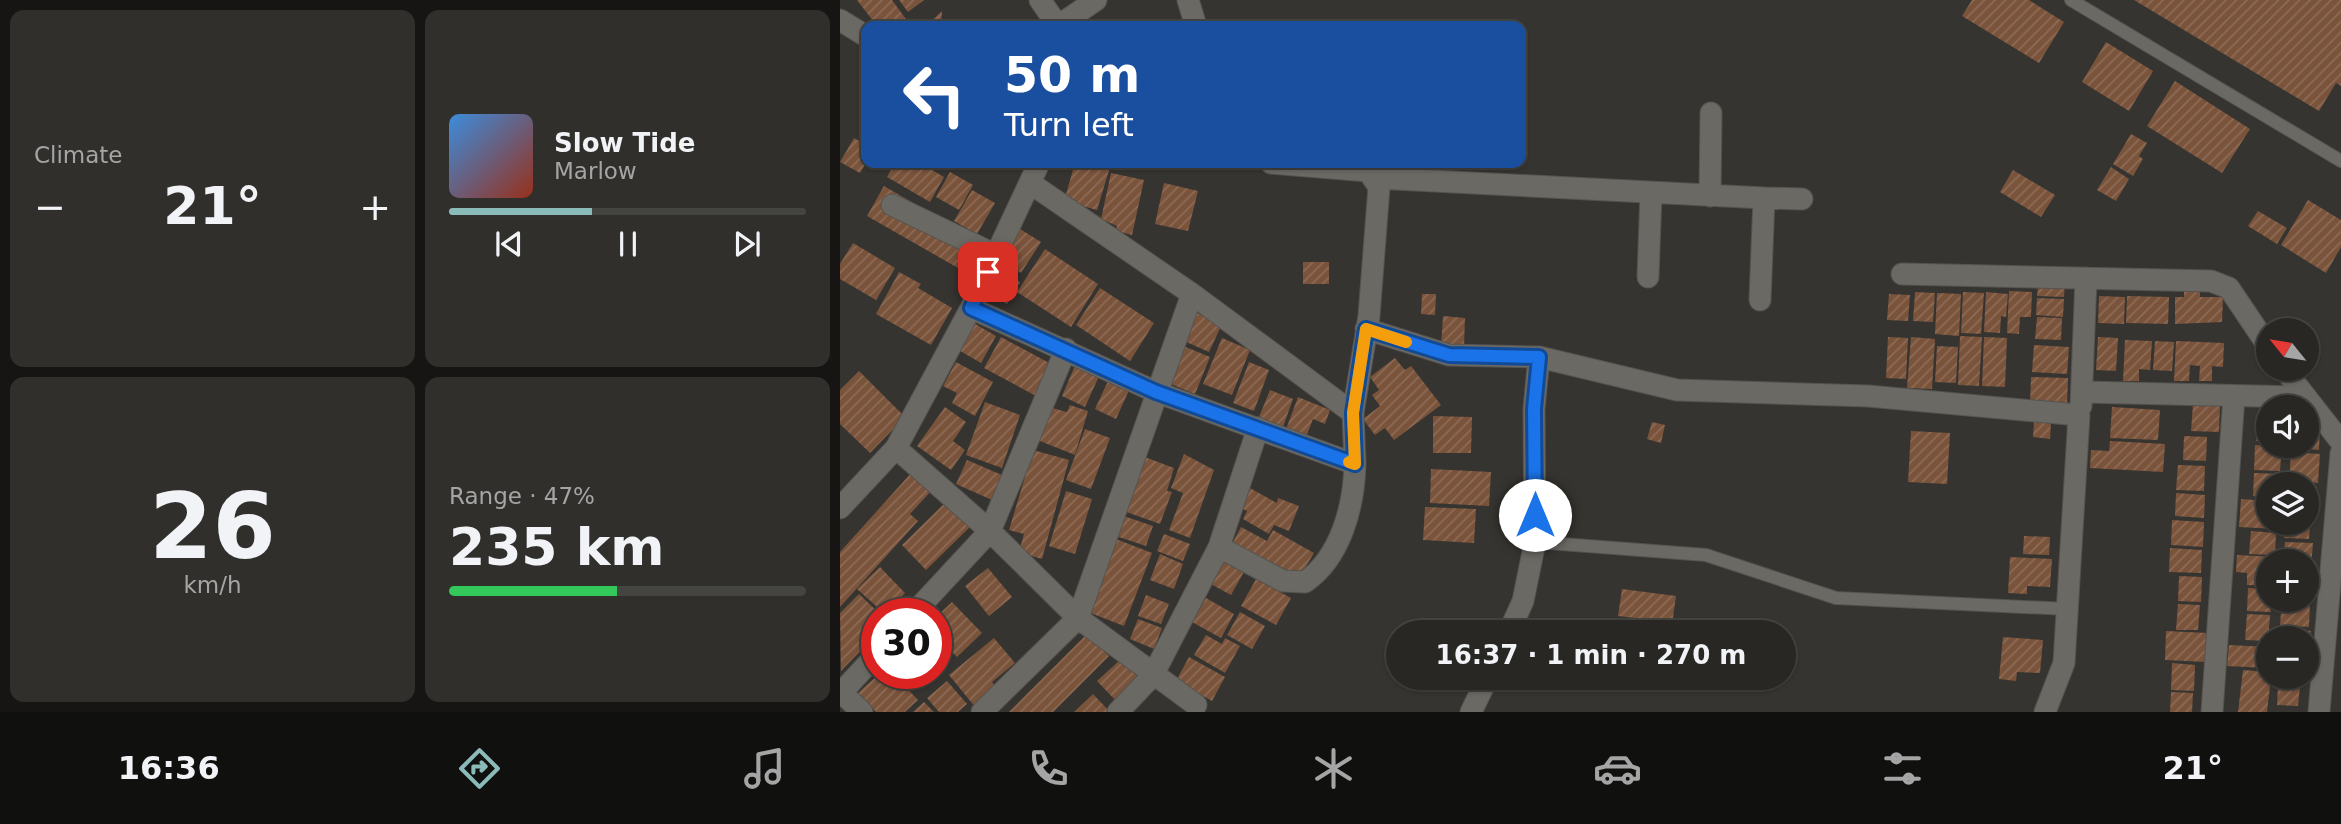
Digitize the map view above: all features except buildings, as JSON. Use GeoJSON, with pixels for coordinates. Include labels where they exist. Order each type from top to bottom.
{"type":"FeatureCollection","features":[{"type":"Feature","properties":{"kind":"street"},"geometry":{"type":"LineString","coordinates":[[1040,0],[1055,21]]}},
{"type":"Feature","properties":{"kind":"street"},"geometry":{"type":"LineString","coordinates":[[1083,19],[1096,0]]}},
{"type":"Feature","properties":{"kind":"street"},"geometry":{"type":"LineString","coordinates":[[1188,0],[1194,21]]}},
{"type":"Feature","properties":{"kind":"street"},"geometry":{"type":"LineString","coordinates":[[840,20],[861,33]]}},
{"type":"Feature","properties":{"kind":"street"},"geometry":{"type":"LineString","coordinates":[[1710,196],[1711,113]]}},
{"type":"Feature","properties":{"kind":"street"},"geometry":{"type":"LineString","coordinates":[[840,508],[896,448],[971,308],[1037,168]]}},
{"type":"Feature","properties":{"kind":"street"},"geometry":{"type":"LineString","coordinates":[[1219,547],[1283,581],[1305,582],[1325,559],[1350,512],[1355,464],[1353,413],[1366,329],[1379,187],[1376,178],[1368,171],[1332,168]]}},
{"type":"Feature","properties":{"kind":"street"},"geometry":{"type":"LineString","coordinates":[[1376,178],[1802,199]]}},
{"type":"Feature","properties":{"kind":"street"},"geometry":{"type":"LineString","coordinates":[[1030,183],[1192,294],[1353,413]]}},
{"type":"Feature","properties":{"kind":"street"},"geometry":{"type":"LineString","coordinates":[[1648,277],[1651,193]]}},
{"type":"Feature","properties":{"kind":"street"},"geometry":{"type":"LineString","coordinates":[[1760,300],[1765,198]]}},
{"type":"Feature","properties":{"kind":"street"},"geometry":{"type":"LineString","coordinates":[[892,205],[996,255]]}},
{"type":"Feature","properties":{"kind":"street"},"geometry":{"type":"LineString","coordinates":[[1902,274],[2211,281],[2229,288],[2256,328]]}},
{"type":"Feature","properties":{"kind":"street"},"geometry":{"type":"LineString","coordinates":[[2046,712],[2064,663],[2079,415],[2083,391],[2086,278]]}},
{"type":"Feature","properties":{"kind":"street"},"geometry":{"type":"LineString","coordinates":[[982,712],[1078,618],[1192,294]]}},
{"type":"Feature","properties":{"kind":"street"},"geometry":{"type":"LineString","coordinates":[[971,308],[1156,392],[1355,464]]}},
{"type":"Feature","properties":{"kind":"street"},"geometry":{"type":"LineString","coordinates":[[1366,329],[1449,355],[1539,357],[1677,390],[1868,396],[2079,415]]}},
{"type":"Feature","properties":{"kind":"street"},"geometry":{"type":"LineString","coordinates":[[928,598],[990,531],[1066,349]]}},
{"type":"Feature","properties":{"kind":"street"},"geometry":{"type":"LineString","coordinates":[[1514,620],[1524,601],[1535,542],[1534,409],[1539,357]]}},
{"type":"Feature","properties":{"kind":"street"},"geometry":{"type":"LineString","coordinates":[[2083,391],[2256,396]]}},
{"type":"Feature","properties":{"kind":"street"},"geometry":{"type":"LineString","coordinates":[[2212,712],[2234,396]]}},
{"type":"Feature","properties":{"kind":"street"},"geometry":{"type":"LineString","coordinates":[[2319,416],[2341,442]]}},
{"type":"Feature","properties":{"kind":"street"},"geometry":{"type":"LineString","coordinates":[[1118,712],[1153,676],[1219,547],[1258,428]]}},
{"type":"Feature","properties":{"kind":"street"},"geometry":{"type":"LineString","coordinates":[[896,448],[990,531],[1078,618],[1153,676],[1196,705]]}},
{"type":"Feature","properties":{"kind":"street"},"geometry":{"type":"LineString","coordinates":[[2319,712],[2341,453]]}},
{"type":"Feature","properties":{"kind":"street"},"geometry":{"type":"LineString","coordinates":[[861,671],[841,693],[862,712]]}},
{"type":"Feature","properties":{"kind":"street"},"geometry":{"type":"LineString","coordinates":[[1471,712],[1482,690]]}},
{"type":"Feature","properties":{"kind":"lane"},"geometry":{"type":"LineString","coordinates":[[2071,0],[2341,161]]}},
{"type":"Feature","properties":{"kind":"lane"},"geometry":{"type":"LineString","coordinates":[[1535,542],[1706,555],[1836,598],[2068,609]]}},
{"type":"Feature","properties":{"kind":"slow traffic"},"geometry":{"type":"LineString","coordinates":[[1349,462],[1355,464],[1353,413],[1366,329],[1406,342]]}},
{"type":"Feature","properties":{"kind":"route"},"geometry":{"type":"LineString","coordinates":[[988,272],[971,308],[1156,392],[1355,464],[1353,413],[1366,329],[1449,355],[1539,357],[1534,409],[1535,515]]}}]}
